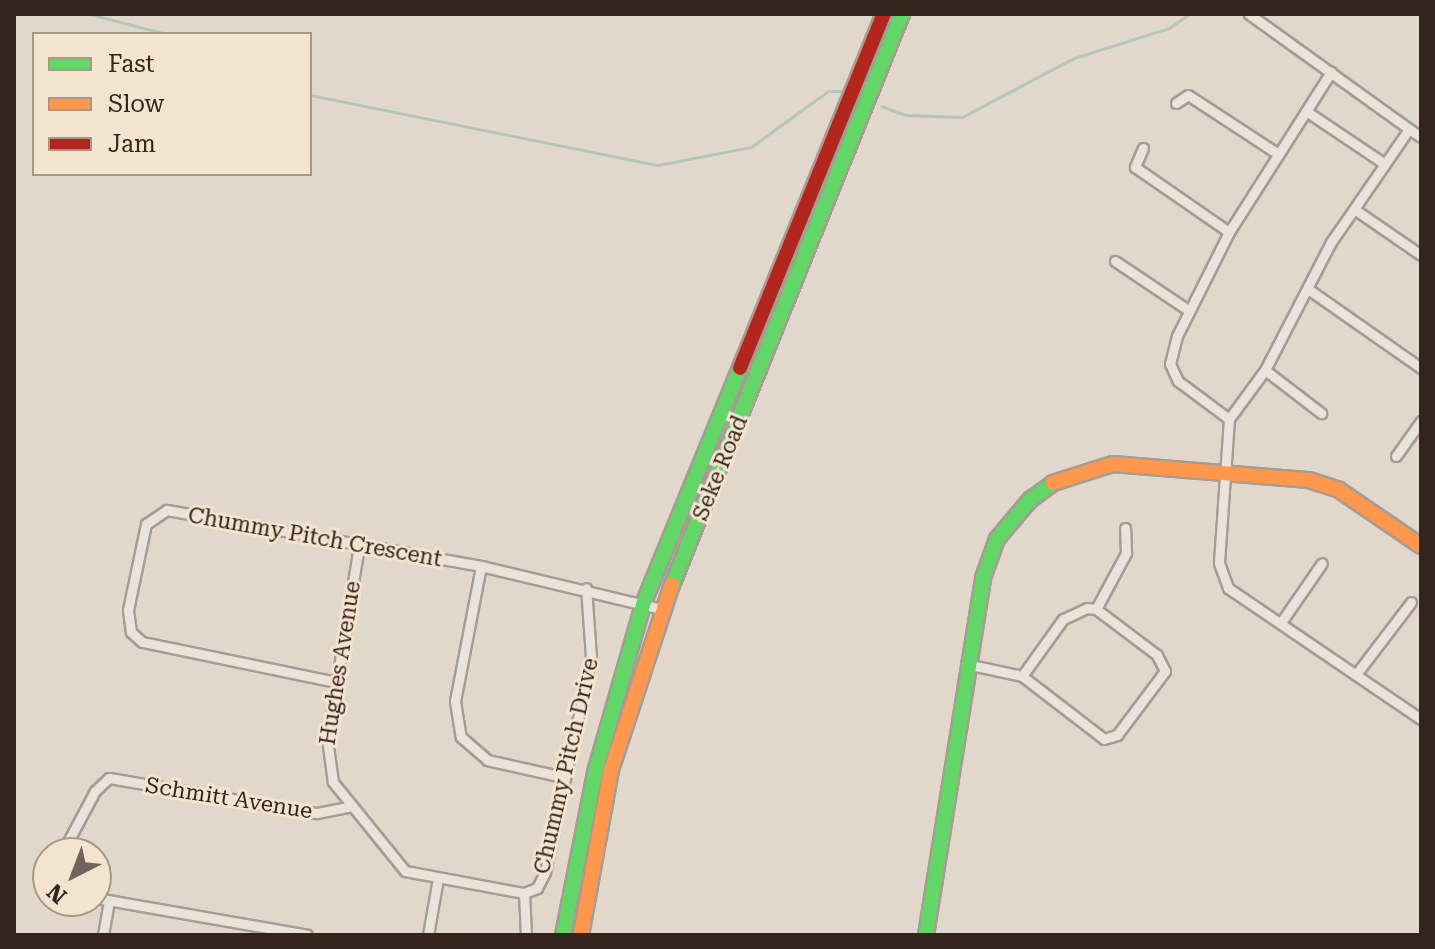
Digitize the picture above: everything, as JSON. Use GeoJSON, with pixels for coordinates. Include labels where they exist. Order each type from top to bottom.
{"type":"FeatureCollection","features":[{"type":"Feature","properties":{"kind":"main road","name":"Seke Road"},"geometry":{"type":"LineString","coordinates":[[563,935],[596,769],[644,602],[884,14]]}},
{"type":"Feature","properties":{"kind":"main road","name":"Seke Road"},"geometry":{"type":"LineString","coordinates":[[581,935],[611,770],[662,609],[902,14]]}},
{"type":"Feature","properties":{"kind":"main road"},"geometry":{"type":"LineString","coordinates":[[926,935],[966,664],[990,554],[1013,516],[1030,500],[1063,476],[1113,464],[1226,471],[1324,484],[1421,546]]}},
{"type":"Feature","properties":{"kind":"street"},"geometry":{"type":"LineString","coordinates":[[1249,14],[1421,137]]}},
{"type":"Feature","properties":{"kind":"street"},"geometry":{"type":"LineString","coordinates":[[1229,419],[1186,389],[1170,364],[1188,310],[1229,232],[1331,72]]}},
{"type":"Feature","properties":{"kind":"street"},"geometry":{"type":"LineString","coordinates":[[1176,103],[1188,95],[1278,154]]}},
{"type":"Feature","properties":{"kind":"street"},"geometry":{"type":"LineString","coordinates":[[1306,111],[1385,164]]}},
{"type":"Feature","properties":{"kind":"street"},"geometry":{"type":"LineString","coordinates":[[1409,129],[1331,242],[1265,370],[1229,419],[1222,580],[1421,719]]}},
{"type":"Feature","properties":{"kind":"street"},"geometry":{"type":"LineString","coordinates":[[1143,148],[1135,167],[1229,232]]}},
{"type":"Feature","properties":{"kind":"street"},"geometry":{"type":"LineString","coordinates":[[1354,209],[1421,255]]}},
{"type":"Feature","properties":{"kind":"street"},"geometry":{"type":"LineString","coordinates":[[1115,261],[1188,310]]}},
{"type":"Feature","properties":{"kind":"street"},"geometry":{"type":"LineString","coordinates":[[1308,289],[1421,368]]}},
{"type":"Feature","properties":{"kind":"street"},"geometry":{"type":"LineString","coordinates":[[1265,370],[1321,413]]}},
{"type":"Feature","properties":{"kind":"street"},"geometry":{"type":"LineString","coordinates":[[1396,456],[1421,421]]}},
{"type":"Feature","properties":{"kind":"street","name":"Chummy Pitch Crescent"},"geometry":{"type":"LineString","coordinates":[[336,682],[142,642],[131,632],[130,597],[143,532],[151,519],[167,510],[481,566],[586,588],[662,609]]}},
{"type":"Feature","properties":{"kind":"street"},"geometry":{"type":"LineString","coordinates":[[1096,609],[1126,553],[1125,528]]}},
{"type":"Feature","properties":{"kind":"street","name":"Hughes Avenue"},"geometry":{"type":"LineString","coordinates":[[359,546],[325,756],[333,782],[349,807],[400,867],[438,878],[524,893]]}},
{"type":"Feature","properties":{"kind":"street"},"geometry":{"type":"LineString","coordinates":[[1282,621],[1322,563]]}},
{"type":"Feature","properties":{"kind":"street"},"geometry":{"type":"LineString","coordinates":[[481,566],[455,701],[461,737],[487,760],[563,777]]}},
{"type":"Feature","properties":{"kind":"street","name":"Chummy Pitch Drive"},"geometry":{"type":"LineString","coordinates":[[526,935],[524,893],[537,888],[545,872],[594,642],[586,588]]}},
{"type":"Feature","properties":{"kind":"street"},"geometry":{"type":"LineString","coordinates":[[1357,673],[1411,602]]}},
{"type":"Feature","properties":{"kind":"street"},"geometry":{"type":"LineString","coordinates":[[966,664],[1022,676],[1098,736],[1117,735],[1165,671],[1157,655],[1096,609],[1074,611],[1063,619],[1022,676]]}},
{"type":"Feature","properties":{"kind":"street","name":"Schmitt Avenue"},"geometry":{"type":"LineString","coordinates":[[71,837],[95,791],[109,778],[317,813],[349,807]]}},
{"type":"Feature","properties":{"kind":"street"},"geometry":{"type":"LineString","coordinates":[[428,935],[438,878]]}},
{"type":"Feature","properties":{"kind":"street"},"geometry":{"type":"LineString","coordinates":[[112,902],[307,935]]}},
{"type":"Feature","properties":{"kind":"waterway"},"geometry":{"type":"LineString","coordinates":[[89,14],[159,32]]}},
{"type":"Feature","properties":{"kind":"waterway"},"geometry":{"type":"LineString","coordinates":[[881,106],[906,115],[962,117],[1074,58],[1169,28],[1189,14]]}},
{"type":"Feature","properties":{"kind":"waterway"},"geometry":{"type":"LineString","coordinates":[[312,95],[658,165],[751,147],[828,91],[842,91]]}},
{"type":"Feature","properties":{"kind":"traffic: fast"},"geometry":{"type":"LineString","coordinates":[[672,585],[902,14]]}},
{"type":"Feature","properties":{"kind":"traffic: fast"},"geometry":{"type":"LineString","coordinates":[[563,935],[596,769],[644,602],[740,368]]}},
{"type":"Feature","properties":{"kind":"traffic: fast"},"geometry":{"type":"LineString","coordinates":[[926,935],[983,578],[997,539],[1030,500],[1053,483]]}},
{"type":"Feature","properties":{"kind":"traffic: slow"},"geometry":{"type":"LineString","coordinates":[[1053,483],[1113,464],[1309,480],[1339,490],[1421,546]]}},
{"type":"Feature","properties":{"kind":"traffic: slow"},"geometry":{"type":"LineString","coordinates":[[581,935],[611,770],[672,585]]}},
{"type":"Feature","properties":{"kind":"traffic: jam"},"geometry":{"type":"LineString","coordinates":[[740,368],[884,14]]}}]}
